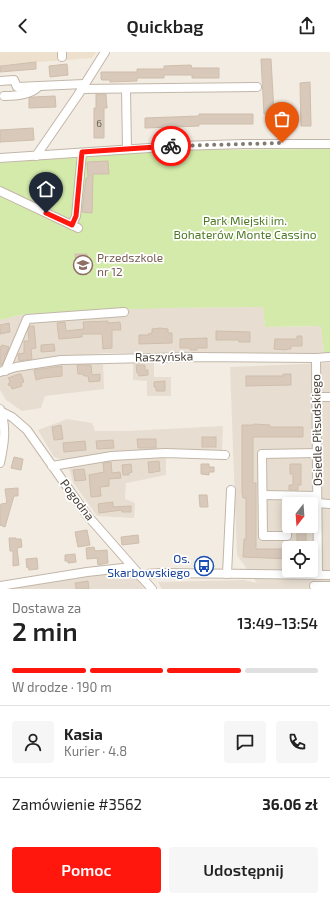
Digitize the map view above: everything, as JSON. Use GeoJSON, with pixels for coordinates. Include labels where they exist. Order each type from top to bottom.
{"type":"FeatureCollection","features":[{"type":"Feature","properties":{"kind":"street"},"geometry":{"type":"LineString","coordinates":[[36,156],[105,52]]}},
{"type":"Feature","properties":{"kind":"street"},"geometry":{"type":"LineString","coordinates":[[0,81],[14,80],[17,87],[39,86],[126,89],[257,87]]}},
{"type":"Feature","properties":{"kind":"street"},"geometry":{"type":"LineString","coordinates":[[4,96],[17,96],[34,91],[39,86]]}},
{"type":"Feature","properties":{"kind":"street"},"geometry":{"type":"LineString","coordinates":[[126,89],[127,149]]}},
{"type":"Feature","properties":{"kind":"street"},"geometry":{"type":"LineString","coordinates":[[0,158],[174,146],[330,144]]}},
{"type":"Feature","properties":{"kind":"street"},"geometry":{"type":"LineString","coordinates":[[0,191],[75,226],[82,152]]}},
{"type":"Feature","properties":{"kind":"street"},"geometry":{"type":"LineString","coordinates":[[3,371],[27,319],[124,312]]}},
{"type":"Feature","properties":{"kind":"street","name":"Raszyńska"},"geometry":{"type":"LineString","coordinates":[[3,371],[16,367],[61,360],[193,357],[330,357]]}},
{"type":"Feature","properties":{"kind":"street","name":"Osiedle Piłsudskiego"},"geometry":{"type":"LineString","coordinates":[[316,358],[317,497]]}},
{"type":"Feature","properties":{"kind":"street"},"geometry":{"type":"LineString","coordinates":[[316,397],[330,397]]}},
{"type":"Feature","properties":{"kind":"street"},"geometry":{"type":"LineString","coordinates":[[0,463],[4,448],[5,430],[1,410]]}},
{"type":"Feature","properties":{"kind":"street","name":"Pogodna"},"geometry":{"type":"LineString","coordinates":[[1,410],[27,430],[87,515],[152,589]]}},
{"type":"Feature","properties":{"kind":"street"},"geometry":{"type":"LineString","coordinates":[[52,466],[112,456],[165,453],[225,455]]}},
{"type":"Feature","properties":{"kind":"street"},"geometry":{"type":"LineString","coordinates":[[288,496],[287,536],[263,536],[262,454],[317,453]]}},
{"type":"Feature","properties":{"kind":"street"},"geometry":{"type":"LineString","coordinates":[[227,574],[231,490]]}},
{"type":"Feature","properties":{"kind":"street"},"geometry":{"type":"LineString","coordinates":[[263,495],[295,497]]}},
{"type":"Feature","properties":{"kind":"street"},"geometry":{"type":"LineString","coordinates":[[318,500],[330,504]]}},
{"type":"Feature","properties":{"kind":"street"},"geometry":{"type":"LineString","coordinates":[[1,586],[87,572],[132,567]]}},
{"type":"Feature","properties":{"kind":"street"},"geometry":{"type":"LineString","coordinates":[[141,577],[146,574],[161,573],[282,575]]}},
{"type":"Feature","properties":{"kind":"street"},"geometry":{"type":"LineString","coordinates":[[318,575],[330,575]]}},
{"type":"Feature","properties":{"kind":"street"},"geometry":{"type":"LineString","coordinates":[[314,586],[330,586]]}},
{"type":"Feature","properties":{"kind":"shaded area"},"geometry":{"type":"Polygon","coordinates":[[[0,52],[96,52],[92,58],[0,65],[0,52]]]}},
{"type":"Feature","properties":{"kind":"shaded area"},"geometry":{"type":"Polygon","coordinates":[[[263,307],[265,327],[322,326],[324,354],[105,353],[13,365],[29,314],[133,308],[263,307]]]}},
{"type":"Feature","properties":{"kind":"shaded area"},"geometry":{"type":"Polygon","coordinates":[[[25,314],[6,365],[0,368],[0,320],[25,314]]]}},
{"type":"Feature","properties":{"kind":"shaded area"},"geometry":{"type":"Polygon","coordinates":[[[103,361],[104,389],[45,396],[41,408],[22,411],[6,400],[0,390],[0,375],[13,371],[45,364],[103,361]]]}},
{"type":"Feature","properties":{"kind":"shaded area"},"geometry":{"type":"Polygon","coordinates":[[[133,362],[154,362],[154,377],[171,377],[171,396],[147,396],[147,381],[133,380],[133,362]]]}},
{"type":"Feature","properties":{"kind":"shaded area"},"geometry":{"type":"Polygon","coordinates":[[[330,363],[330,589],[162,589],[158,582],[244,580],[257,583],[237,555],[230,367],[330,363]]]}},
{"type":"Feature","properties":{"kind":"shaded area"},"geometry":{"type":"Polygon","coordinates":[[[67,419],[92,423],[95,431],[127,431],[223,426],[222,450],[166,451],[67,461],[54,457],[38,430],[67,419]]]}},
{"type":"Feature","properties":{"kind":"shaded area"},"geometry":{"type":"Polygon","coordinates":[[[124,458],[166,458],[166,475],[126,483],[125,499],[135,503],[134,518],[97,516],[73,482],[69,468],[124,458]]]}},
{"type":"Feature","properties":{"kind":"shaded area"},"geometry":{"type":"Polygon","coordinates":[[[102,573],[132,573],[144,589],[9,589],[102,573]]]}},
{"type":"Feature","properties":{"kind":"green space","name":"Park Miejski im. Bohaterów Monte Cassino"},"geometry":{"type":"Polygon","coordinates":[[[330,149],[330,354],[324,354],[321,326],[265,327],[263,307],[105,310],[25,314],[0,320],[0,163],[169,150],[330,149]]]}},
{"type":"Feature","properties":{"kind":"building"},"geometry":{"type":"Polygon","coordinates":[[[261,59],[271,59],[274,113],[264,114],[261,59]]]}},
{"type":"Feature","properties":{"kind":"building"},"geometry":{"type":"Polygon","coordinates":[[[36,62],[36,69],[0,72],[0,66],[36,62]]]}},
{"type":"Feature","properties":{"kind":"building"},"geometry":{"type":"Polygon","coordinates":[[[67,64],[68,75],[50,77],[49,66],[67,64]]]}},
{"type":"Feature","properties":{"kind":"building"},"geometry":{"type":"Polygon","coordinates":[[[191,65],[192,68],[219,68],[219,78],[192,78],[192,75],[164,75],[164,78],[137,78],[137,81],[110,82],[110,80],[101,79],[101,72],[137,72],[137,69],[164,69],[164,66],[191,65]]]}},
{"type":"Feature","properties":{"kind":"building"},"geometry":{"type":"Polygon","coordinates":[[[310,82],[311,126],[301,126],[300,83],[310,82]]]}},
{"type":"Feature","properties":{"kind":"building"},"geometry":{"type":"Polygon","coordinates":[[[96,94],[106,94],[107,108],[104,108],[104,138],[94,138],[94,108],[96,108],[96,94]]]}},
{"type":"Feature","properties":{"kind":"building"},"geometry":{"type":"Polygon","coordinates":[[[55,96],[56,107],[29,108],[29,98],[55,96]]]}},
{"type":"Feature","properties":{"kind":"building"},"geometry":{"type":"Polygon","coordinates":[[[199,114],[253,114],[253,124],[199,124],[199,126],[145,128],[145,118],[199,116],[199,114]]]}},
{"type":"Feature","properties":{"kind":"building"},"geometry":{"type":"Polygon","coordinates":[[[33,128],[34,140],[0,142],[0,130],[33,128]]]}},
{"type":"Feature","properties":{"kind":"building"},"geometry":{"type":"Polygon","coordinates":[[[108,161],[109,174],[93,174],[92,213],[82,212],[86,178],[88,178],[87,162],[108,161]]]}},
{"type":"Feature","properties":{"kind":"building","name":"Przedszkole nr 12"},"geometry":{"type":"Polygon","coordinates":[[[75,254],[87,254],[87,260],[89,260],[89,270],[87,270],[87,274],[77,274],[75,254]]]}},
{"type":"Feature","properties":{"kind":"building"},"geometry":{"type":"Polygon","coordinates":[[[108,321],[108,323],[120,322],[121,330],[112,330],[112,348],[103,349],[102,334],[82,334],[82,337],[59,339],[57,323],[65,322],[66,331],[84,329],[83,322],[108,321]]]}},
{"type":"Feature","properties":{"kind":"building"},"geometry":{"type":"Polygon","coordinates":[[[9,323],[10,332],[0,334],[0,325],[9,323]]]}},
{"type":"Feature","properties":{"kind":"building"},"geometry":{"type":"Polygon","coordinates":[[[30,326],[34,326],[36,348],[31,349],[32,359],[19,361],[18,354],[24,353],[24,341],[29,341],[28,330],[30,326]]]}},
{"type":"Feature","properties":{"kind":"building"},"geometry":{"type":"Polygon","coordinates":[[[152,329],[168,329],[168,333],[172,333],[172,343],[139,344],[139,335],[148,335],[152,333],[152,329]]]}},
{"type":"Feature","properties":{"kind":"building"},"geometry":{"type":"Polygon","coordinates":[[[216,331],[250,332],[250,342],[239,342],[239,340],[216,340],[216,331]]]}},
{"type":"Feature","properties":{"kind":"building"},"geometry":{"type":"Polygon","coordinates":[[[297,336],[302,336],[302,346],[291,346],[291,349],[287,350],[274,349],[275,339],[297,339],[297,336]]]}},
{"type":"Feature","properties":{"kind":"building"},"geometry":{"type":"Polygon","coordinates":[[[207,338],[207,348],[190,350],[190,348],[180,348],[180,339],[207,338]]]}},
{"type":"Feature","properties":{"kind":"building"},"geometry":{"type":"Polygon","coordinates":[[[54,344],[55,351],[41,352],[41,345],[54,344]]]}},
{"type":"Feature","properties":{"kind":"building"},"geometry":{"type":"Polygon","coordinates":[[[2,345],[9,347],[6,355],[4,355],[5,358],[2,365],[0,365],[0,347],[2,345]]]}},
{"type":"Feature","properties":{"kind":"building"},"geometry":{"type":"Polygon","coordinates":[[[77,365],[91,365],[92,375],[100,374],[100,381],[89,382],[88,376],[78,374],[77,365]]]}},
{"type":"Feature","properties":{"kind":"building"},"geometry":{"type":"Polygon","coordinates":[[[136,365],[145,365],[145,370],[148,370],[148,375],[139,376],[136,365]]]}},
{"type":"Feature","properties":{"kind":"building"},"geometry":{"type":"Polygon","coordinates":[[[62,366],[62,376],[36,380],[34,370],[62,366]]]}},
{"type":"Feature","properties":{"kind":"building"},"geometry":{"type":"Polygon","coordinates":[[[21,374],[24,382],[21,383],[22,386],[12,389],[11,386],[8,385],[10,381],[8,378],[21,374]]]}},
{"type":"Feature","properties":{"kind":"building"},"geometry":{"type":"Polygon","coordinates":[[[283,374],[291,374],[291,385],[246,386],[246,376],[283,376],[283,374]]]}},
{"type":"Feature","properties":{"kind":"building"},"geometry":{"type":"Polygon","coordinates":[[[165,381],[165,391],[156,391],[154,382],[165,381]]]}},
{"type":"Feature","properties":{"kind":"building"},"geometry":{"type":"Polygon","coordinates":[[[61,425],[63,439],[54,440],[52,427],[61,425]]]}},
{"type":"Feature","properties":{"kind":"building"},"geometry":{"type":"Polygon","coordinates":[[[242,425],[270,425],[270,427],[303,427],[303,437],[253,437],[253,483],[256,483],[256,549],[282,549],[282,559],[243,557],[244,539],[246,539],[246,498],[243,498],[242,492],[242,425]]]}},
{"type":"Feature","properties":{"kind":"building"},"geometry":{"type":"Polygon","coordinates":[[[202,437],[216,437],[216,447],[202,447],[202,437]]]}},
{"type":"Feature","properties":{"kind":"building"},"geometry":{"type":"Polygon","coordinates":[[[137,439],[156,439],[156,448],[138,448],[137,439]]]}},
{"type":"Feature","properties":{"kind":"building"},"geometry":{"type":"Polygon","coordinates":[[[113,440],[114,448],[97,449],[96,441],[113,440]]]}},
{"type":"Feature","properties":{"kind":"building"},"geometry":{"type":"Polygon","coordinates":[[[85,441],[86,450],[64,452],[63,443],[85,441]]]}},
{"type":"Feature","properties":{"kind":"building"},"geometry":{"type":"Polygon","coordinates":[[[14,457],[23,459],[21,470],[11,468],[14,457]]]}},
{"type":"Feature","properties":{"kind":"building"},"geometry":{"type":"Polygon","coordinates":[[[159,461],[160,471],[149,473],[148,462],[159,461]]]}},
{"type":"Feature","properties":{"kind":"building"},"geometry":{"type":"Polygon","coordinates":[[[111,462],[112,473],[120,472],[121,478],[109,479],[109,486],[100,487],[101,496],[91,497],[89,475],[104,472],[103,463],[111,462]]]}},
{"type":"Feature","properties":{"kind":"building"},"geometry":{"type":"Polygon","coordinates":[[[131,464],[132,472],[129,473],[129,475],[123,475],[122,465],[131,464]]]}},
{"type":"Feature","properties":{"kind":"building"},"geometry":{"type":"Polygon","coordinates":[[[201,464],[209,464],[209,467],[214,467],[214,472],[209,472],[209,475],[201,474],[201,464]]]}},
{"type":"Feature","properties":{"kind":"building"},"geometry":{"type":"Polygon","coordinates":[[[290,464],[301,464],[301,485],[298,485],[298,490],[289,490],[289,485],[293,485],[293,474],[290,474],[290,464]]]}},
{"type":"Feature","properties":{"kind":"building"},"geometry":{"type":"Polygon","coordinates":[[[84,469],[86,480],[75,481],[73,470],[84,469]]]}},
{"type":"Feature","properties":{"kind":"building"},"geometry":{"type":"Polygon","coordinates":[[[18,488],[18,496],[14,496],[5,527],[0,525],[1,504],[7,503],[5,489],[18,488]]]}},
{"type":"Feature","properties":{"kind":"building"},"geometry":{"type":"Polygon","coordinates":[[[199,495],[207,495],[208,507],[200,507],[199,495]]]}},
{"type":"Feature","properties":{"kind":"building"},"geometry":{"type":"Polygon","coordinates":[[[113,502],[113,507],[131,506],[131,512],[122,512],[122,510],[99,513],[98,504],[113,502]]]}},
{"type":"Feature","properties":{"kind":"building"},"geometry":{"type":"Polygon","coordinates":[[[87,530],[90,545],[78,547],[75,532],[87,530]]]}},
{"type":"Feature","properties":{"kind":"building"},"geometry":{"type":"Polygon","coordinates":[[[297,533],[306,533],[306,541],[297,541],[297,533]]]}},
{"type":"Feature","properties":{"kind":"building"},"geometry":{"type":"Polygon","coordinates":[[[138,535],[139,543],[122,545],[121,537],[138,535]]]}},
{"type":"Feature","properties":{"kind":"building"},"geometry":{"type":"Polygon","coordinates":[[[9,538],[21,539],[22,547],[17,548],[19,565],[13,566],[13,551],[10,551],[9,538]]]}},
{"type":"Feature","properties":{"kind":"building"},"geometry":{"type":"Polygon","coordinates":[[[94,547],[95,551],[107,550],[108,563],[98,565],[97,558],[87,559],[86,548],[94,547]]]}},
{"type":"Feature","properties":{"kind":"building"},"geometry":{"type":"Polygon","coordinates":[[[75,554],[76,562],[68,563],[68,561],[65,561],[65,555],[75,554]]]}},
{"type":"Feature","properties":{"kind":"building"},"geometry":{"type":"Polygon","coordinates":[[[37,558],[38,569],[29,570],[28,567],[27,568],[26,559],[37,558]]]}},
{"type":"Feature","properties":{"kind":"building"},"geometry":{"type":"Polygon","coordinates":[[[88,581],[89,589],[76,589],[75,583],[88,581]]]}},
{"type":"Feature","properties":{"kind":"way so far"},"geometry":{"type":"LineString","coordinates":[[171,146],[282,143]]}},
{"type":"Feature","properties":{"kind":"place","name":"Przedszkole nr 12"},"geometry":{"type":"Point","coordinates":[83,265]}},
{"type":"Feature","properties":{"kind":"place","name":"Os. Skarbowskiego"},"geometry":{"type":"Point","coordinates":[204,566]}},
{"type":"Feature","properties":{"kind":"route"},"geometry":{"type":"LineString","coordinates":[[46,213],[72,225],[76,216],[82,152],[171,146]]}}]}
